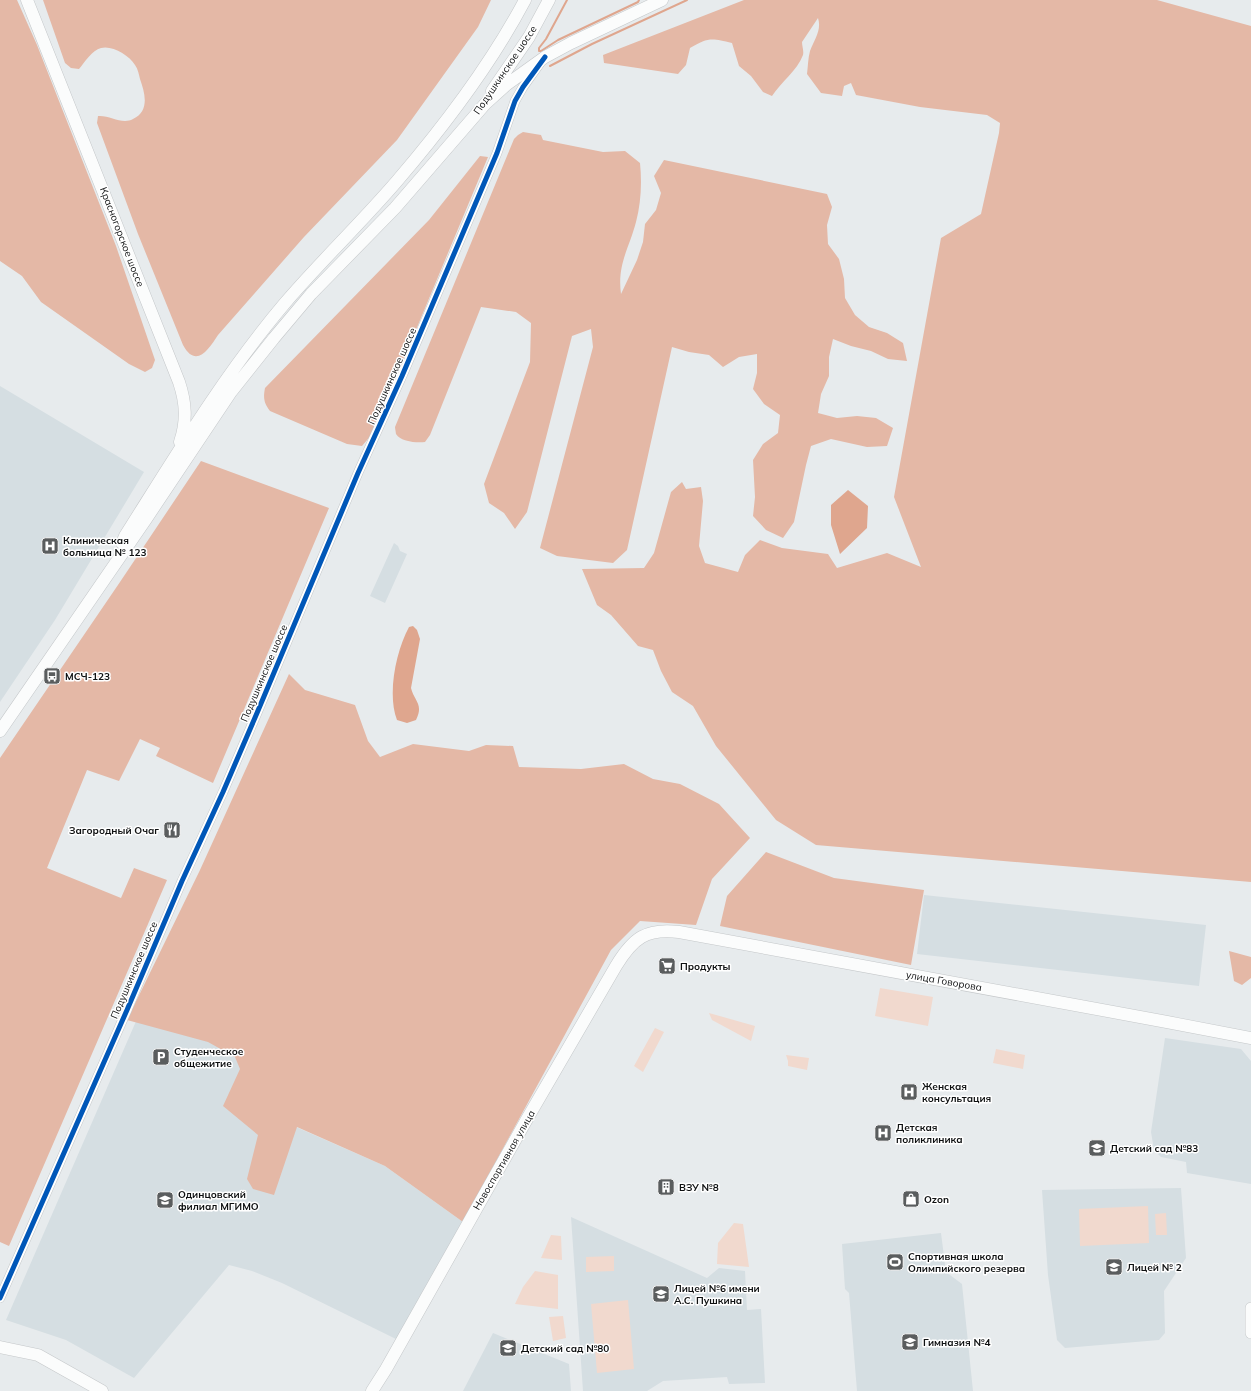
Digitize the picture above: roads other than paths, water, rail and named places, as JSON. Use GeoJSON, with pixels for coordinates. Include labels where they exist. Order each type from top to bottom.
{"type":"FeatureCollection","features":[{"type":"Feature","properties":{"kind":"main road","name":"Красногорское шоссе"},"geometry":{"type":"LineString","coordinates":[[27,0],[96,170],[183,393],[186,411],[184,430],[178,448],[163,475]]}},
{"type":"Feature","properties":{"kind":"main road"},"geometry":{"type":"LineString","coordinates":[[111,571],[125,536],[219,389],[285,304],[396,181],[477,81],[525,0]]}},
{"type":"Feature","properties":{"kind":"main road","name":"Подушкинское шоссе"},"geometry":{"type":"LineString","coordinates":[[473,118],[529,38],[549,0]]}},
{"type":"Feature","properties":{"kind":"main road"},"geometry":{"type":"LineString","coordinates":[[0,731],[111,571],[231,392],[311,294],[395,208],[473,118],[506,84],[545,57],[583,36],[662,0]]}},
{"type":"Feature","properties":{"kind":"main road","name":"улица Говорова"},"geometry":{"type":"LineString","coordinates":[[644,935],[664,930],[679,932],[1167,1022],[1249,1039]]}},
{"type":"Feature","properties":{"kind":"main road","name":"Новоспортивная улица"},"geometry":{"type":"LineString","coordinates":[[372,1391],[616,966],[629,947],[644,935]]}},
{"type":"Feature","properties":{"kind":"main road"},"geometry":{"type":"LineString","coordinates":[[0,1347],[38,1355],[102,1391]]}},
{"type":"Feature","properties":{"kind":"street","name":"Подушкинское шоссе"},"geometry":{"type":"LineString","coordinates":[[0,1298],[251,727],[358,473],[402,376],[497,153],[515,101],[523,87],[545,57]]}},
{"type":"Feature","properties":{"kind":"street"},"geometry":{"type":"LineString","coordinates":[[1251,1308],[1251,1333]]}},
{"type":"Feature","properties":{"kind":"waterway"},"geometry":{"type":"LineString","coordinates":[[567,0],[546,39],[539,48],[539,51],[558,40],[638,2],[639,0]]}},
{"type":"Feature","properties":{"kind":"waterway"},"geometry":{"type":"LineString","coordinates":[[550,66],[592,44],[687,0]]}},
{"type":"Feature","properties":{"kind":"place","name":"Клиническая больница № 123"},"geometry":{"type":"Point","coordinates":[50,546]}},
{"type":"Feature","properties":{"kind":"place","name":"МСЧ-123"},"geometry":{"type":"Point","coordinates":[52,676]}},
{"type":"Feature","properties":{"kind":"place","name":"Загородный Очаг"},"geometry":{"type":"Point","coordinates":[172,830]}},
{"type":"Feature","properties":{"kind":"place","name":"Продукты"},"geometry":{"type":"Point","coordinates":[667,966]}},
{"type":"Feature","properties":{"kind":"place","name":"Студенческое общежитие"},"geometry":{"type":"Point","coordinates":[161,1057]}},
{"type":"Feature","properties":{"kind":"place","name":"Женская консультация"},"geometry":{"type":"Point","coordinates":[909,1092]}},
{"type":"Feature","properties":{"kind":"place","name":"Детская поликлиника"},"geometry":{"type":"Point","coordinates":[883,1133]}},
{"type":"Feature","properties":{"kind":"place","name":"Детский сад №83"},"geometry":{"type":"Point","coordinates":[1097,1148]}},
{"type":"Feature","properties":{"kind":"place","name":"ВЗУ №8"},"geometry":{"type":"Point","coordinates":[666,1187]}},
{"type":"Feature","properties":{"kind":"place","name":"Ozon"},"geometry":{"type":"Point","coordinates":[911,1199]}},
{"type":"Feature","properties":{"kind":"place","name":"Одинцовский филиал МГИМО"},"geometry":{"type":"Point","coordinates":[165,1200]}},
{"type":"Feature","properties":{"kind":"place","name":"Спортивная школа Олимпийского резерва"},"geometry":{"type":"Point","coordinates":[895,1262]}},
{"type":"Feature","properties":{"kind":"place","name":"Лицей № 2"},"geometry":{"type":"Point","coordinates":[1114,1267]}},
{"type":"Feature","properties":{"kind":"place","name":"Лицей №6 имени А.С. Пушкина"},"geometry":{"type":"Point","coordinates":[661,1294]}},
{"type":"Feature","properties":{"kind":"place","name":"Гимназия №4"},"geometry":{"type":"Point","coordinates":[910,1342]}},
{"type":"Feature","properties":{"kind":"place","name":"Детский сад №80"},"geometry":{"type":"Point","coordinates":[508,1348]}}]}
